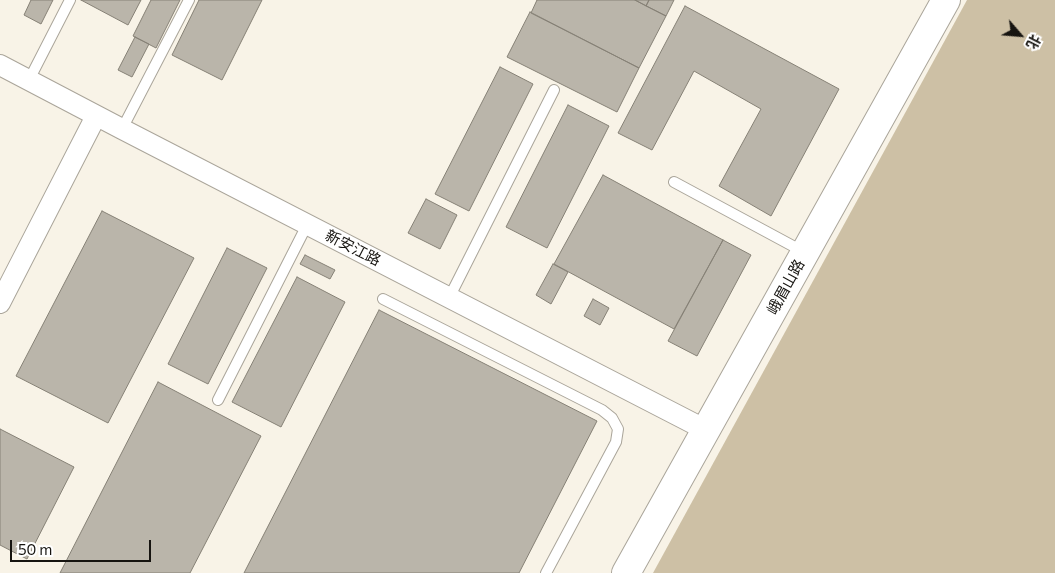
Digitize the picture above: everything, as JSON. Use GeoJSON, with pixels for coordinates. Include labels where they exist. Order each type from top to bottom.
{"type":"FeatureCollection","features":[{"type":"Feature","properties":{"kind":"street","name":"峨眉山路"},"geometry":{"type":"LineString","coordinates":[[626,573],[946,0]]}},
{"type":"Feature","properties":{"kind":"street","name":"新安江路"},"geometry":{"type":"LineString","coordinates":[[0,65],[122,130],[706,430]]}},
{"type":"Feature","properties":{"kind":"street"},"geometry":{"type":"LineString","coordinates":[[0,303],[96,116]]}},
{"type":"Feature","properties":{"kind":"lane"},"geometry":{"type":"LineString","coordinates":[[29,80],[70,0]]}},
{"type":"Feature","properties":{"kind":"lane"},"geometry":{"type":"LineString","coordinates":[[122,130],[189,0]]}},
{"type":"Feature","properties":{"kind":"lane"},"geometry":{"type":"LineString","coordinates":[[449,298],[554,90]]}},
{"type":"Feature","properties":{"kind":"lane"},"geometry":{"type":"LineString","coordinates":[[674,182],[805,253]]}},
{"type":"Feature","properties":{"kind":"lane"},"geometry":{"type":"LineString","coordinates":[[218,400],[307,224]]}},
{"type":"Feature","properties":{"kind":"lane"},"geometry":{"type":"LineString","coordinates":[[383,299],[602,410],[612,418],[618,428],[616,442],[546,573]]}},
{"type":"Feature","properties":{"kind":"shaded area"},"geometry":{"type":"Polygon","coordinates":[[[967,0],[1055,0],[1055,573],[653,573],[967,0]]]}},
{"type":"Feature","properties":{"kind":"building"},"geometry":{"type":"Polygon","coordinates":[[[31,0],[53,0],[41,24],[24,15],[31,0]]]}},
{"type":"Feature","properties":{"kind":"building"},"geometry":{"type":"Polygon","coordinates":[[[81,0],[141,0],[128,25],[81,0]]]}},
{"type":"Feature","properties":{"kind":"building"},"geometry":{"type":"Polygon","coordinates":[[[151,0],[180,0],[156,48],[133,36],[151,0]]]}},
{"type":"Feature","properties":{"kind":"building"},"geometry":{"type":"Polygon","coordinates":[[[199,0],[262,0],[222,80],[172,55],[199,0]]]}},
{"type":"Feature","properties":{"kind":"building"},"geometry":{"type":"Polygon","coordinates":[[[537,0],[635,0],[666,16],[639,68],[531,13],[537,0]]]}},
{"type":"Feature","properties":{"kind":"building"},"geometry":{"type":"Polygon","coordinates":[[[635,0],[649,0],[646,6],[635,0]]]}},
{"type":"Feature","properties":{"kind":"building"},"geometry":{"type":"Polygon","coordinates":[[[649,0],[674,0],[666,16],[646,6],[649,0]]]}},
{"type":"Feature","properties":{"kind":"building"},"geometry":{"type":"Polygon","coordinates":[[[685,6],[839,89],[771,216],[719,186],[761,109],[694,71],[652,150],[618,133],[685,6]]]}},
{"type":"Feature","properties":{"kind":"building"},"geometry":{"type":"Polygon","coordinates":[[[530,12],[639,68],[617,112],[507,57],[530,12]]]}},
{"type":"Feature","properties":{"kind":"building"},"geometry":{"type":"Polygon","coordinates":[[[135,37],[149,44],[132,77],[118,70],[135,37]]]}},
{"type":"Feature","properties":{"kind":"building"},"geometry":{"type":"Polygon","coordinates":[[[500,67],[533,84],[469,211],[435,194],[500,67]]]}},
{"type":"Feature","properties":{"kind":"building"},"geometry":{"type":"Polygon","coordinates":[[[568,105],[609,126],[547,248],[506,227],[568,105]]]}},
{"type":"Feature","properties":{"kind":"building"},"geometry":{"type":"Polygon","coordinates":[[[603,175],[723,240],[674,329],[554,264],[603,175]]]}},
{"type":"Feature","properties":{"kind":"building"},"geometry":{"type":"Polygon","coordinates":[[[426,199],[457,215],[440,249],[408,233],[426,199]]]}},
{"type":"Feature","properties":{"kind":"building"},"geometry":{"type":"Polygon","coordinates":[[[102,211],[194,258],[108,423],[16,376],[102,211]]]}},
{"type":"Feature","properties":{"kind":"building"},"geometry":{"type":"Polygon","coordinates":[[[723,240],[751,255],[697,356],[668,341],[723,240]]]}},
{"type":"Feature","properties":{"kind":"building"},"geometry":{"type":"Polygon","coordinates":[[[227,248],[267,268],[208,384],[168,364],[227,248]]]}},
{"type":"Feature","properties":{"kind":"building"},"geometry":{"type":"Polygon","coordinates":[[[305,255],[335,270],[330,279],[300,264],[305,255]]]}},
{"type":"Feature","properties":{"kind":"building"},"geometry":{"type":"Polygon","coordinates":[[[553,264],[568,272],[551,304],[536,295],[553,264]]]}},
{"type":"Feature","properties":{"kind":"building"},"geometry":{"type":"Polygon","coordinates":[[[297,277],[345,302],[281,427],[232,402],[297,277]]]}},
{"type":"Feature","properties":{"kind":"building"},"geometry":{"type":"Polygon","coordinates":[[[593,299],[609,308],[600,325],[584,316],[593,299]]]}},
{"type":"Feature","properties":{"kind":"building"},"geometry":{"type":"Polygon","coordinates":[[[379,310],[597,421],[519,573],[244,573],[379,310]]]}},
{"type":"Feature","properties":{"kind":"building"},"geometry":{"type":"Polygon","coordinates":[[[158,382],[261,436],[190,573],[60,573],[158,382]]]}},
{"type":"Feature","properties":{"kind":"building"},"geometry":{"type":"Polygon","coordinates":[[[0,429],[74,467],[27,559],[0,545],[0,429]]]}}]}
